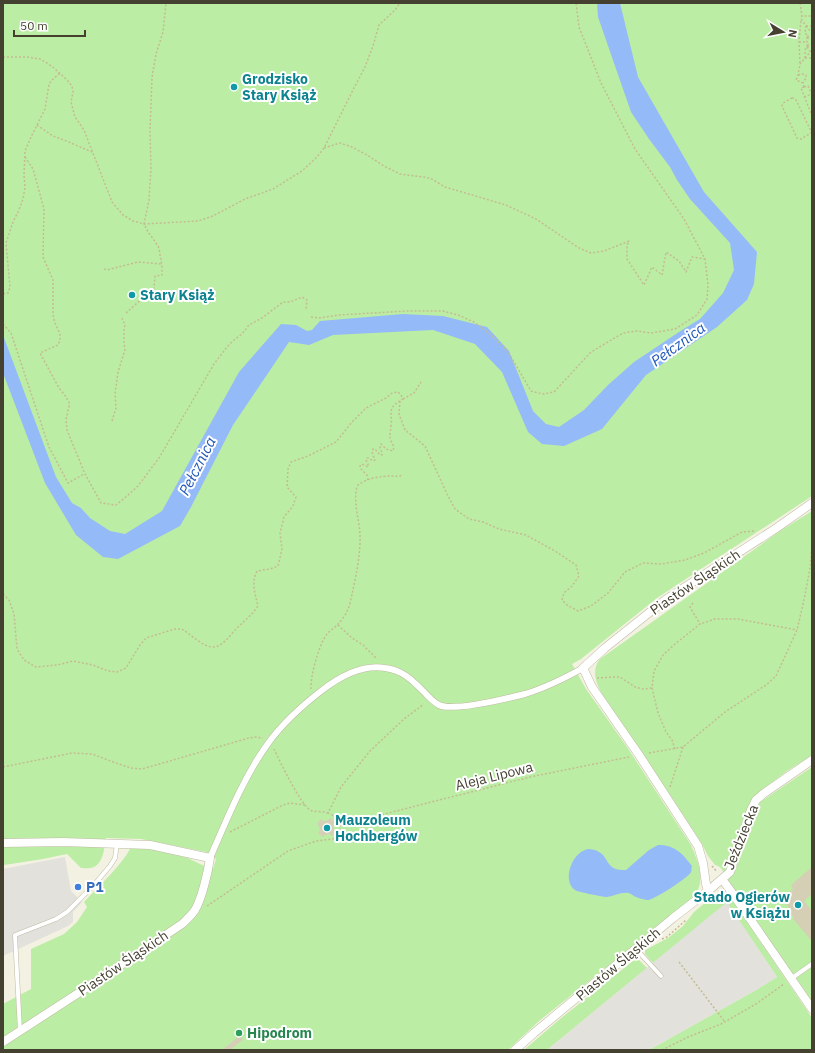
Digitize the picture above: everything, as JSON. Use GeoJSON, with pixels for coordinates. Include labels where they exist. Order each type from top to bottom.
{"type":"FeatureCollection","features":[{"type":"Feature","properties":{"kind":"street","name":"Piastów Śląskich"},"geometry":{"type":"LineString","coordinates":[[583,668],[605,648],[665,600],[775,529],[812,503]]}},
{"type":"Feature","properties":{"kind":"street"},"geometry":{"type":"LineString","coordinates":[[3,843],[63,842],[150,845],[210,858],[234,804],[269,743],[280,729],[312,698],[342,676],[372,667],[394,669],[409,677],[439,705],[446,707],[457,707],[482,704],[526,694],[583,668],[601,700],[639,755],[698,846],[708,891]]}},
{"type":"Feature","properties":{"kind":"street","name":"Jeździecka"},"geometry":{"type":"LineString","coordinates":[[812,760],[756,800],[751,810],[730,872],[722,879],[792,978],[812,1010]]}},
{"type":"Feature","properties":{"kind":"street","name":"Piastów Śląskich"},"geometry":{"type":"LineString","coordinates":[[3,1042],[182,924],[196,908],[210,858]]}},
{"type":"Feature","properties":{"kind":"street","name":"Piastów Śląskich"},"geometry":{"type":"LineString","coordinates":[[515,1050],[722,879]]}},
{"type":"Feature","properties":{"kind":"lane"},"geometry":{"type":"LineString","coordinates":[[20,1031],[15,935],[56,919],[67,912],[93,886],[110,866],[115,858],[117,844]]}},
{"type":"Feature","properties":{"kind":"lane"},"geometry":{"type":"LineString","coordinates":[[636,949],[661,976]]}},
{"type":"Feature","properties":{"kind":"lane"},"geometry":{"type":"LineString","coordinates":[[792,978],[812,964]]}},
{"type":"Feature","properties":{"kind":"path"},"geometry":{"type":"LineString","coordinates":[[126,313],[154,288],[155,276],[162,275],[162,264],[159,248],[144,224],[149,200],[151,168],[150,131],[152,77],[156,54],[163,32],[166,3]]}},
{"type":"Feature","properties":{"kind":"path"},"geometry":{"type":"LineString","coordinates":[[3,57],[27,57],[40,59],[60,73],[72,86],[73,92],[71,102],[75,117],[84,130],[112,202],[123,215],[133,221],[144,224],[198,221],[213,216],[245,199],[273,189],[302,171],[317,157],[324,148],[365,67],[379,25],[395,10],[400,3]]}},
{"type":"Feature","properties":{"kind":"path"},"geometry":{"type":"LineString","coordinates":[[311,317],[319,318],[339,315],[407,311],[443,311],[458,315],[474,322],[507,350],[531,392],[542,394],[554,392],[591,352],[623,333],[638,331],[651,333],[676,329],[697,315],[707,299],[708,285],[705,260],[684,219],[635,149],[601,83],[578,27],[576,3]]}},
{"type":"Feature","properties":{"kind":"path"},"geometry":{"type":"LineString","coordinates":[[800,3],[802,16],[799,42],[800,64],[796,80],[803,83]]}},
{"type":"Feature","properties":{"kind":"path"},"geometry":{"type":"LineString","coordinates":[[802,16],[812,16]]}},
{"type":"Feature","properties":{"kind":"path"},"geometry":{"type":"LineString","coordinates":[[801,20],[812,32],[807,37]]}},
{"type":"Feature","properties":{"kind":"path"},"geometry":{"type":"LineString","coordinates":[[806,26],[812,26]]}},
{"type":"Feature","properties":{"kind":"path"},"geometry":{"type":"LineString","coordinates":[[800,64],[811,52],[806,42],[806,26]]}},
{"type":"Feature","properties":{"kind":"path"},"geometry":{"type":"LineString","coordinates":[[807,37],[812,38]]}},
{"type":"Feature","properties":{"kind":"path"},"geometry":{"type":"LineString","coordinates":[[799,42],[806,42]]}},
{"type":"Feature","properties":{"kind":"path"},"geometry":{"type":"LineString","coordinates":[[807,46],[812,45]]}},
{"type":"Feature","properties":{"kind":"path"},"geometry":{"type":"LineString","coordinates":[[805,58],[805,50],[807,46]]}},
{"type":"Feature","properties":{"kind":"path"},"geometry":{"type":"LineString","coordinates":[[805,58],[812,58]]}},
{"type":"Feature","properties":{"kind":"path"},"geometry":{"type":"LineString","coordinates":[[3,294],[8,293],[10,287],[6,243],[23,199],[25,187],[25,151],[45,109],[49,84],[60,73]]}},
{"type":"Feature","properties":{"kind":"path"},"geometry":{"type":"LineString","coordinates":[[798,75],[806,75],[803,83],[804,87],[801,88],[812,116]]}},
{"type":"Feature","properties":{"kind":"path"},"geometry":{"type":"LineString","coordinates":[[804,87],[808,86],[812,94],[804,97]]}},
{"type":"Feature","properties":{"kind":"path"},"geometry":{"type":"LineString","coordinates":[[799,139],[811,133],[811,128],[796,100],[792,98],[783,103],[782,106],[797,138],[801,142]]}},
{"type":"Feature","properties":{"kind":"path"},"geometry":{"type":"LineString","coordinates":[[37,126],[53,136],[93,153]]}},
{"type":"Feature","properties":{"kind":"path"},"geometry":{"type":"LineString","coordinates":[[324,148],[340,143],[352,146],[400,174],[430,178],[445,187],[506,204],[536,219],[579,248],[591,253],[604,251],[629,240],[627,245],[627,259],[644,285],[652,267],[662,275],[666,252],[679,261],[686,272],[692,257],[705,260]]}},
{"type":"Feature","properties":{"kind":"path"},"geometry":{"type":"LineString","coordinates":[[25,157],[33,169],[44,209],[43,257],[53,280],[53,315],[60,334],[58,345],[40,353],[52,378],[69,402],[66,420],[67,430],[85,474],[101,503],[116,505],[138,486],[159,458],[214,364],[227,347],[242,334],[249,325],[262,318],[283,302],[290,302],[302,298],[307,300],[306,309]]}},
{"type":"Feature","properties":{"kind":"path"},"geometry":{"type":"LineString","coordinates":[[104,269],[106,270],[138,262],[162,264]]}},
{"type":"Feature","properties":{"kind":"path"},"geometry":{"type":"LineString","coordinates":[[112,421],[116,408],[115,394],[118,372],[125,350],[125,325],[122,318]]}},
{"type":"Feature","properties":{"kind":"path"},"geometry":{"type":"LineString","coordinates":[[3,324],[11,333],[49,447],[60,470],[68,483],[85,474]]}},
{"type":"Feature","properties":{"kind":"path"},"geometry":{"type":"LineString","coordinates":[[368,480],[367,475],[360,468],[360,466],[362,464],[368,467],[366,460],[367,458],[373,461],[375,460],[372,452],[375,449],[380,455],[382,455],[380,448],[381,444],[386,449],[393,451],[394,447],[389,438],[392,425],[390,413],[392,408],[394,404],[414,393],[421,382]]}},
{"type":"Feature","properties":{"kind":"path"},"geometry":{"type":"LineString","coordinates":[[3,594],[9,600],[14,614],[17,649],[24,660],[36,667],[57,665],[73,661],[93,665],[108,671],[117,672],[126,668],[146,638],[175,629],[182,629],[208,646],[213,647],[220,645],[231,636],[258,606],[254,590],[254,578],[257,571],[278,566],[282,549],[280,533],[284,517],[293,506],[296,497],[288,487],[288,469],[291,462],[308,456],[336,442],[352,422],[366,408],[386,398],[392,393],[398,392],[403,399]]}},
{"type":"Feature","properties":{"kind":"path"},"geometry":{"type":"LineString","coordinates":[[400,402],[399,414],[405,430],[425,446],[456,510],[469,519],[483,522],[499,529],[526,535],[555,551],[576,565],[579,576],[572,586],[564,593],[562,600],[567,605],[578,611],[591,606],[608,593],[625,572],[643,563],[661,564],[685,560],[704,553],[742,532],[755,531]]}},
{"type":"Feature","properties":{"kind":"path"},"geometry":{"type":"LineString","coordinates":[[312,698],[311,686],[314,665],[320,647],[327,634],[338,625],[349,609],[354,588],[360,534],[356,515],[357,486],[378,477],[402,475]]}},
{"type":"Feature","properties":{"kind":"path"},"geometry":{"type":"LineString","coordinates":[[666,798],[683,747],[725,712],[766,685],[776,676],[796,630],[810,568],[812,544]]}},
{"type":"Feature","properties":{"kind":"path"},"geometry":{"type":"LineString","coordinates":[[693,603],[690,607],[700,624]]}},
{"type":"Feature","properties":{"kind":"path"},"geometry":{"type":"LineString","coordinates":[[675,749],[658,713],[652,688],[654,671],[663,655],[674,644],[700,624],[715,619],[738,619],[796,630]]}},
{"type":"Feature","properties":{"kind":"path"},"geometry":{"type":"LineString","coordinates":[[338,625],[352,638],[363,645],[384,667]]}},
{"type":"Feature","properties":{"kind":"path"},"geometry":{"type":"LineString","coordinates":[[588,679],[615,677],[624,679],[636,687],[643,689],[652,688]]}},
{"type":"Feature","properties":{"kind":"path"},"geometry":{"type":"LineString","coordinates":[[328,813],[341,787],[370,751],[404,719],[431,699]]}},
{"type":"Feature","properties":{"kind":"path"},"geometry":{"type":"LineString","coordinates":[[3,767],[72,754],[92,754],[131,768],[142,769],[249,738],[262,738],[269,743],[306,805],[313,811],[323,811],[339,819],[342,825],[340,832],[333,839],[316,841],[288,851],[206,906],[196,908]]}},
{"type":"Feature","properties":{"kind":"path","name":"Aleja Lipowa"},"geometry":{"type":"LineString","coordinates":[[342,825],[530,777],[683,747]]}},
{"type":"Feature","properties":{"kind":"path"},"geometry":{"type":"LineString","coordinates":[[219,837],[283,805],[290,803],[306,805]]}},
{"type":"Feature","properties":{"kind":"path"},"geometry":{"type":"LineString","coordinates":[[703,863],[710,864],[722,879]]}},
{"type":"Feature","properties":{"kind":"path"},"geometry":{"type":"LineString","coordinates":[[679,962],[725,1022]]}},
{"type":"Feature","properties":{"kind":"path"},"geometry":{"type":"LineString","coordinates":[[662,1050],[688,1037],[725,1022],[756,1004],[792,978]]}},
{"type":"Feature","properties":{"kind":"green space"},"geometry":{"type":"Polygon","coordinates":[[[3,3],[812,3],[812,496],[657,598],[581,659],[572,664],[586,689],[627,747],[691,845],[697,859],[700,873],[697,893],[692,899],[539,1021],[508,1050],[3,1050],[3,1004],[31,989],[31,949],[64,934],[77,922],[87,907],[84,902],[116,868],[131,847],[169,852],[188,858],[213,869],[216,859],[206,852],[141,839],[106,838],[102,858],[97,865],[92,868],[81,868],[67,854],[4,865],[3,862],[3,3]]]}},
{"type":"Feature","properties":{"kind":"green space"},"geometry":{"type":"Polygon","coordinates":[[[812,511],[812,755],[787,771],[758,793],[751,802],[742,822],[730,863],[724,873],[708,856],[702,844],[670,795],[602,694],[595,676],[597,663],[600,659],[780,531],[812,511]]]}},
{"type":"Feature","properties":{"kind":"green space"},"geometry":{"type":"Polygon","coordinates":[[[812,767],[812,1005],[727,881],[732,875],[753,814],[760,802],[812,767]]]}},
{"type":"Feature","properties":{"kind":"green space"},"geometry":{"type":"Polygon","coordinates":[[[718,892],[730,897],[812,1018],[812,1050],[649,1050],[777,977],[727,903],[653,963],[645,954],[645,950],[668,938],[683,926],[694,912],[718,892]]]}},
{"type":"Feature","properties":{"kind":"green space"},"geometry":{"type":"Polygon","coordinates":[[[639,960],[647,968],[547,1050],[524,1050],[560,1019],[633,961],[639,960]]]}},
{"type":"Feature","properties":{"kind":"shaded area","name":"P1"},"geometry":{"type":"Polygon","coordinates":[[[65,857],[71,891],[82,902],[73,912],[73,922],[68,926],[3,956],[3,869],[65,857]]]}},
{"type":"Feature","properties":{"kind":"shaded area"},"geometry":{"type":"Polygon","coordinates":[[[727,902],[777,977],[649,1050],[547,1050],[727,902]]]}},
{"type":"Feature","properties":{"kind":"water","name":"Pełcznica"},"geometry":{"type":"Polygon","coordinates":[[[597,3],[620,3],[638,77],[704,192],[757,252],[754,284],[747,300],[717,327],[646,375],[602,429],[564,446],[542,444],[528,432],[502,372],[475,344],[433,330],[333,335],[309,345],[289,342],[233,425],[180,526],[118,559],[103,557],[76,535],[45,483],[3,373],[3,335],[56,477],[72,503],[81,508],[90,518],[110,531],[125,534],[162,511],[239,372],[281,324],[296,325],[307,331],[312,330],[320,321],[403,314],[443,316],[487,327],[509,351],[533,411],[546,424],[559,427],[584,410],[608,385],[634,362],[700,319],[723,293],[734,270],[730,243],[690,199],[670,167],[631,112],[598,17],[597,3]]]}},
{"type":"Feature","properties":{"kind":"water"},"geometry":{"type":"Polygon","coordinates":[[[658,845],[669,846],[678,851],[692,866],[689,875],[651,899],[648,900],[635,897],[630,893],[607,897],[601,896],[577,891],[571,885],[569,873],[571,866],[578,854],[583,851],[589,849],[595,850],[603,856],[612,867],[626,870],[649,850],[658,845]]]}},
{"type":"Feature","properties":{"kind":"building","name":"Mauzoleum Hochbergów"},"geometry":{"type":"Polygon","coordinates":[[[330,818],[335,822],[333,825],[336,831],[332,836],[329,834],[323,837],[318,833],[320,830],[317,824],[321,819],[323,821],[330,818]]]}},
{"type":"Feature","properties":{"kind":"building","name":"Stado Ogierów w Książu"},"geometry":{"type":"Polygon","coordinates":[[[812,867],[812,894],[804,901],[812,911],[812,941],[793,919],[794,918],[789,912],[791,910],[782,899],[793,889],[791,885],[812,867]]]}},
{"type":"Feature","properties":{"kind":"building"},"geometry":{"type":"Polygon","coordinates":[[[240,1035],[243,1040],[230,1050],[222,1050],[240,1035]]]}},
{"type":"Feature","properties":{"kind":"place","name":"Grodzisko Stary Książ"},"geometry":{"type":"Point","coordinates":[234,87]}},
{"type":"Feature","properties":{"kind":"place","name":"Stary Książ"},"geometry":{"type":"Point","coordinates":[132,295]}},
{"type":"Feature","properties":{"kind":"place","name":"Mauzoleum Hochbergów"},"geometry":{"type":"Point","coordinates":[327,828]}},
{"type":"Feature","properties":{"kind":"place","name":"P1"},"geometry":{"type":"Point","coordinates":[78,887]}},
{"type":"Feature","properties":{"kind":"place","name":"Stado Ogierów w Książu"},"geometry":{"type":"Point","coordinates":[798,905]}},
{"type":"Feature","properties":{"kind":"place","name":"Hipodrom"},"geometry":{"type":"Point","coordinates":[239,1033]}}]}
